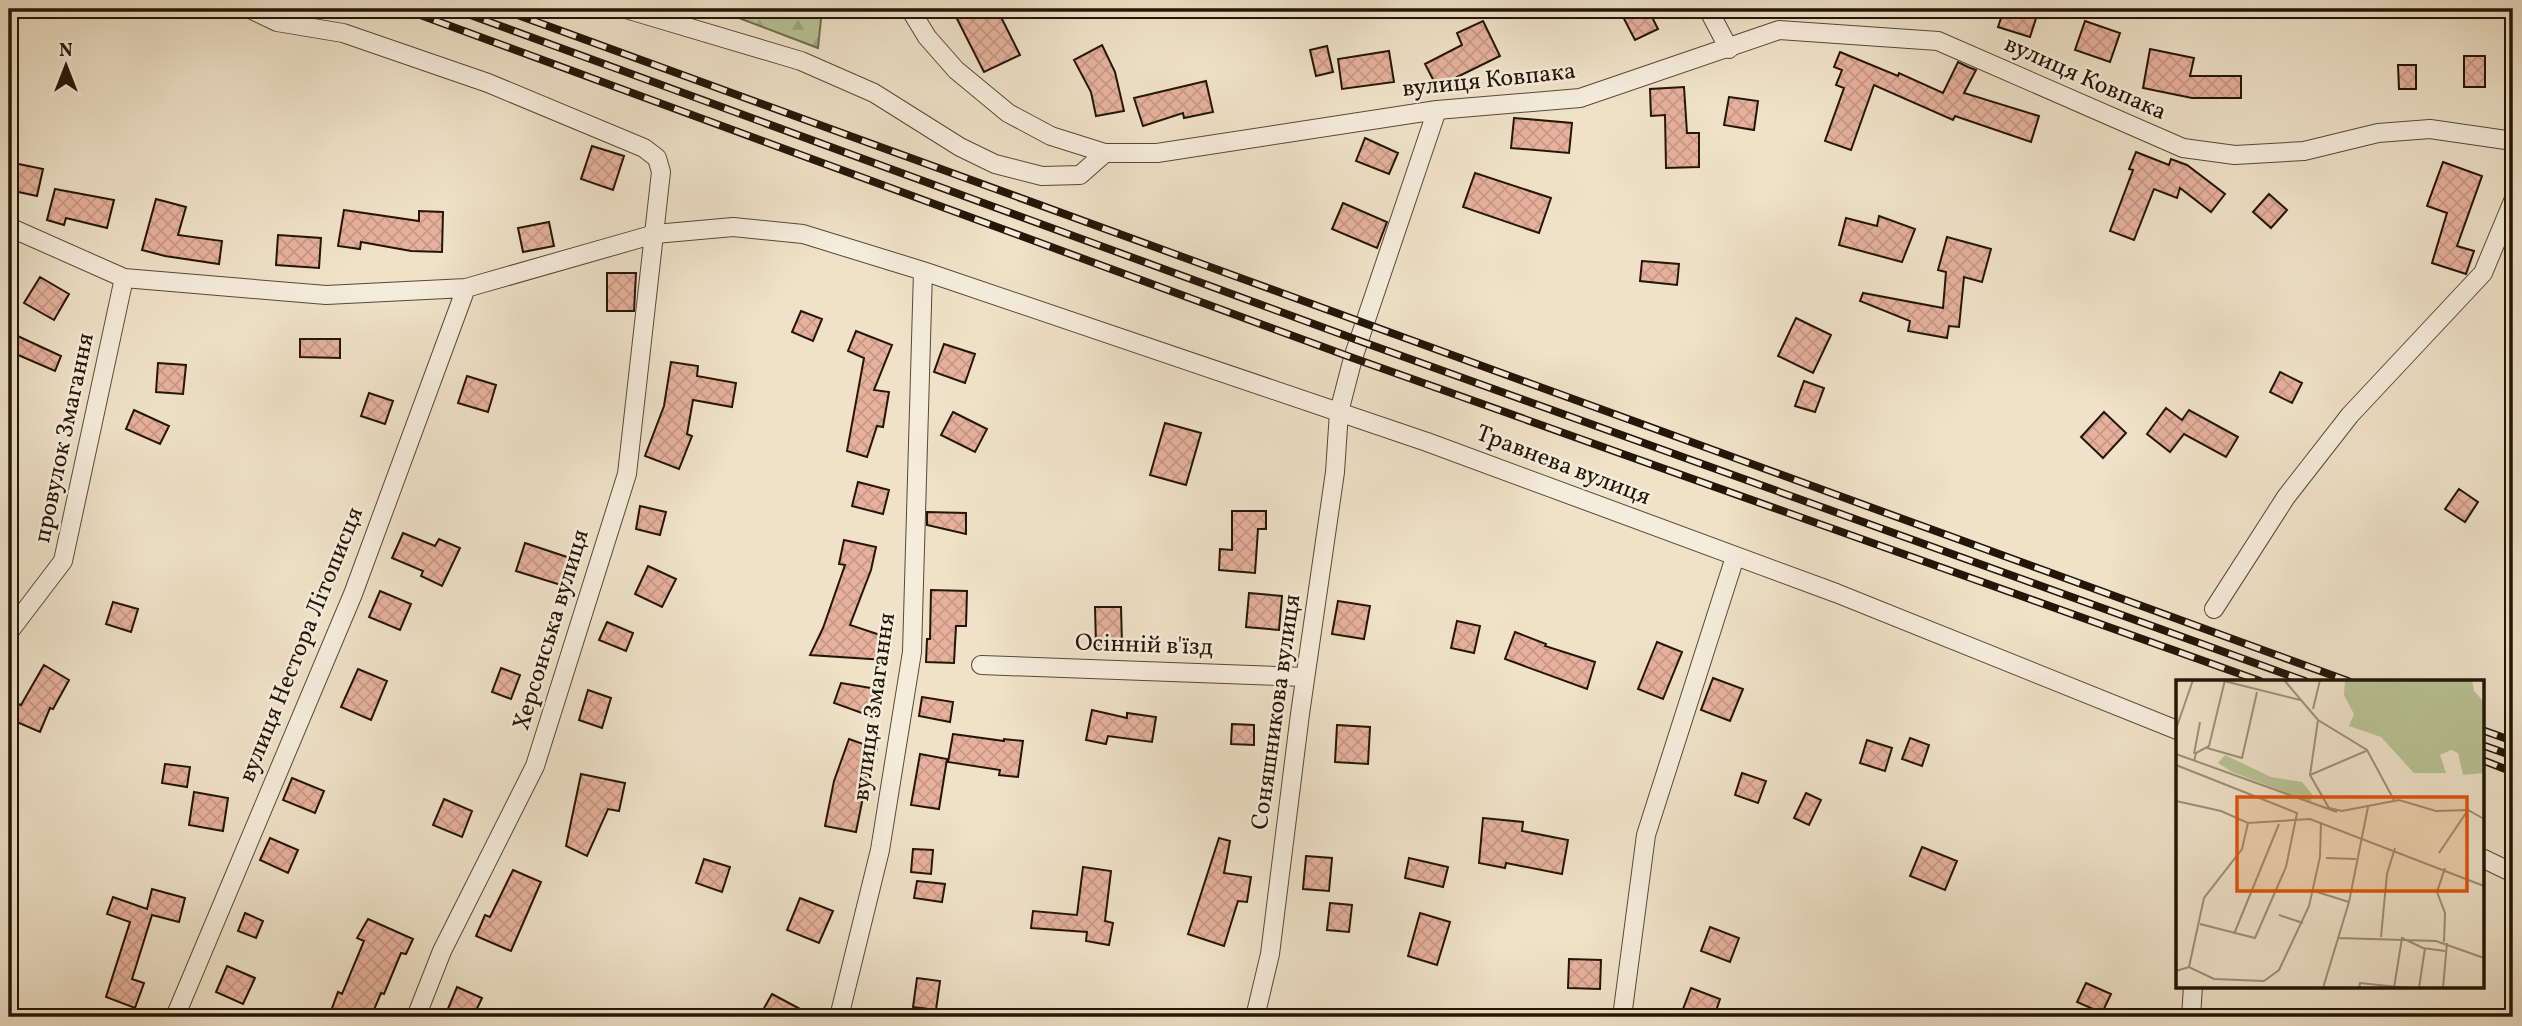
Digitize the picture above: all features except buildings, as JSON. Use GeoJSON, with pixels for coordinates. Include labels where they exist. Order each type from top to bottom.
{"type":"FeatureCollection","features":[{"type":"Feature","properties":{"kind":"street","name":"Херсонська вулиця"},"geometry":{"type":"LineString","coordinates":[[250,9],[277,22],[343,33],[475,79],[644,148],[657,158],[660,172],[627,474],[623,488],[535,766],[442,951],[416,1017]]}},
{"type":"Feature","properties":{"kind":"street"},"geometry":{"type":"LineString","coordinates":[[626,9],[801,61],[874,93],[960,147],[995,164],[1042,176],[1080,175],[1105,153]]}},
{"type":"Feature","properties":{"kind":"street","name":"вулиця Ковпака"},"geometry":{"type":"LineString","coordinates":[[911,9],[927,37],[956,70],[1008,113],[1051,136],[1105,153],[1157,153],[1437,110],[1580,98],[1780,30],[1938,41],[2183,148],[2235,155],[2304,151],[2378,133],[2430,129],[2513,141]]}},
{"type":"Feature","properties":{"kind":"street"},"geometry":{"type":"LineString","coordinates":[[1708,9],[1729,49]]}},
{"type":"Feature","properties":{"kind":"street","name":"Соняшникова вулиця"},"geometry":{"type":"LineString","coordinates":[[1255,1017],[1270,954],[1305,677],[1335,472],[1339,412],[1353,358],[1437,110]]}},
{"type":"Feature","properties":{"kind":"street"},"geometry":{"type":"LineString","coordinates":[[2214,609],[2286,497],[2350,415],[2483,273],[2513,201]]}},
{"type":"Feature","properties":{"kind":"street","name":"Травнева вулиця"},"geometry":{"type":"LineString","coordinates":[[9,227],[124,278],[326,295],[466,288],[655,234],[733,227],[803,234],[923,271],[1427,442],[1836,593],[2176,730]]}},
{"type":"Feature","properties":{"kind":"street","name":"вулиця Змагання"},"geometry":{"type":"LineString","coordinates":[[839,1017],[880,850],[912,652],[923,271]]}},
{"type":"Feature","properties":{"kind":"street","name":"провулок Змагання"},"geometry":{"type":"LineString","coordinates":[[9,632],[64,561],[124,278]]}},
{"type":"Feature","properties":{"kind":"street","name":"вулиця Нестора Літописця"},"geometry":{"type":"LineString","coordinates":[[175,1017],[353,594],[466,288]]}},
{"type":"Feature","properties":{"kind":"street"},"geometry":{"type":"LineString","coordinates":[[1622,1017],[1646,835],[1735,557]]}},
{"type":"Feature","properties":{"kind":"street","name":"Осінній в'їзд"},"geometry":{"type":"LineString","coordinates":[[981,665],[1305,677]]}},
{"type":"Feature","properties":{"kind":"street"},"geometry":{"type":"LineString","coordinates":[[2484,859],[2513,873]]}},
{"type":"Feature","properties":{"kind":"street"},"geometry":{"type":"LineString","coordinates":[[2191,1017],[2193,988]]}},
{"type":"Feature","properties":{"kind":"green space"},"geometry":{"type":"Polygon","coordinates":[[[715,9],[822,9],[818,48],[715,9]]]}},
{"type":"Feature","properties":{"kind":"railway"},"geometry":{"type":"LineString","coordinates":[[404,9],[1353,358],[2257,680]]}},
{"type":"Feature","properties":{"kind":"railway"},"geometry":{"type":"LineString","coordinates":[[454,9],[1360,341],[2302,680]]}},
{"type":"Feature","properties":{"kind":"railway"},"geometry":{"type":"LineString","coordinates":[[501,9],[2345,680]]}},
{"type":"Feature","properties":{"kind":"railway"},"geometry":{"type":"LineString","coordinates":[[2484,731],[2513,741]]}},
{"type":"Feature","properties":{"kind":"railway"},"geometry":{"type":"LineString","coordinates":[[2484,746],[2513,756]]}},
{"type":"Feature","properties":{"kind":"railway"},"geometry":{"type":"LineString","coordinates":[[2484,761],[2513,772]]}}]}
